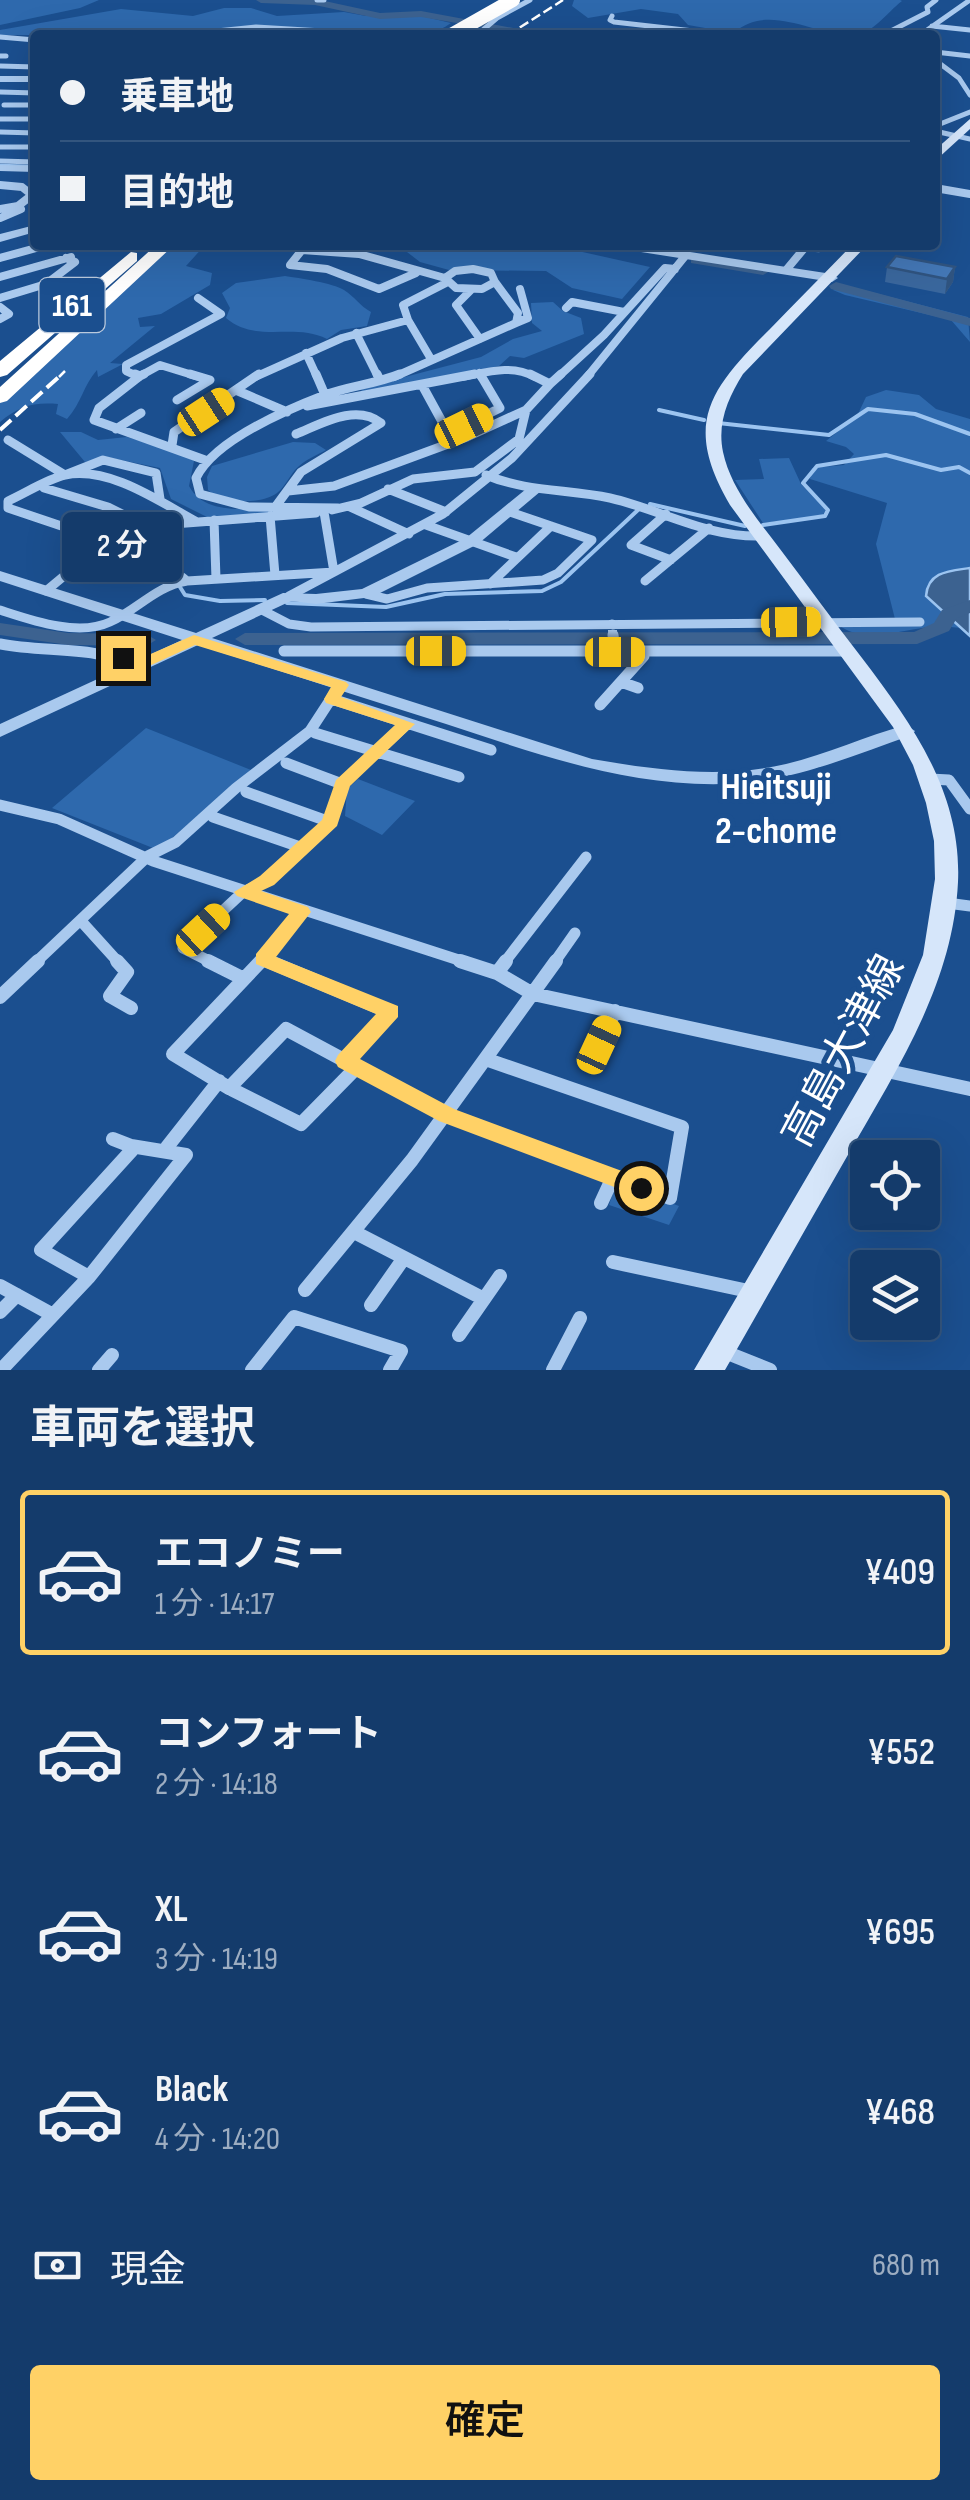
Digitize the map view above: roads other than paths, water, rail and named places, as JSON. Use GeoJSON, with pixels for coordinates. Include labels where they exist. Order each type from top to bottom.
{"type":"FeatureCollection","features":[{"type":"Feature","properties":{"kind":"highway"},"geometry":{"type":"LineString","coordinates":[[460,30],[513,0]]}},
{"type":"Feature","properties":{"kind":"highway"},"geometry":{"type":"LineString","coordinates":[[472,30],[527,0]]}},
{"type":"Feature","properties":{"kind":"highway"},"geometry":{"type":"LineString","coordinates":[[3,370],[34,320],[127,250]]}},
{"type":"Feature","properties":{"kind":"highway","name":"161"},"geometry":{"type":"LineString","coordinates":[[3,370],[140,250]]}},
{"type":"Feature","properties":{"kind":"highway","name":"161"},"geometry":{"type":"LineString","coordinates":[[3,370],[152,250]]}},
{"type":"Feature","properties":{"kind":"highway"},"geometry":{"type":"LineString","coordinates":[[0,397],[161,250]]}},
{"type":"Feature","properties":{"kind":"main road"},"geometry":{"type":"LineString","coordinates":[[940,153],[965,131]]}},
{"type":"Feature","properties":{"kind":"main road"},"geometry":{"type":"LineString","coordinates":[[828,624],[722,477],[712,421],[723,390],[737,371],[856,250]]}},
{"type":"Feature","properties":{"kind":"main road","name":"高島大津線"},"geometry":{"type":"LineString","coordinates":[[714,1360],[882,1070],[930,980],[958,905],[948,842],[930,780],[906,731],[828,624]]}},
{"type":"Feature","properties":{"kind":"street"},"geometry":{"type":"LineString","coordinates":[[496,19],[486,10],[504,0]]}},
{"type":"Feature","properties":{"kind":"street"},"geometry":{"type":"LineString","coordinates":[[483,30],[527,0]]}},
{"type":"Feature","properties":{"kind":"street"},"geometry":{"type":"LineString","coordinates":[[894,30],[928,12],[926,7],[936,0]]}},
{"type":"Feature","properties":{"kind":"street"},"geometry":{"type":"LineString","coordinates":[[926,30],[967,2]]}},
{"type":"Feature","properties":{"kind":"street"},"geometry":{"type":"LineString","coordinates":[[612,16],[610,20],[614,22],[686,30]]}},
{"type":"Feature","properties":{"kind":"street"},"geometry":{"type":"LineString","coordinates":[[637,30],[643,25]]}},
{"type":"Feature","properties":{"kind":"street"},"geometry":{"type":"LineString","coordinates":[[931,26],[970,30]]}},
{"type":"Feature","properties":{"kind":"street"},"geometry":{"type":"LineString","coordinates":[[211,30],[250,30]]}},
{"type":"Feature","properties":{"kind":"street"},"geometry":{"type":"LineString","coordinates":[[0,38],[30,40]]}},
{"type":"Feature","properties":{"kind":"street"},"geometry":{"type":"LineString","coordinates":[[940,53],[970,56]]}},
{"type":"Feature","properties":{"kind":"street"},"geometry":{"type":"LineString","coordinates":[[0,61],[30,66]]}},
{"type":"Feature","properties":{"kind":"street"},"geometry":{"type":"LineString","coordinates":[[940,64],[959,78],[970,95]]}},
{"type":"Feature","properties":{"kind":"street"},"geometry":{"type":"LineString","coordinates":[[0,79],[30,79]]}},
{"type":"Feature","properties":{"kind":"street"},"geometry":{"type":"LineString","coordinates":[[0,92],[30,92]]}},
{"type":"Feature","properties":{"kind":"street"},"geometry":{"type":"LineString","coordinates":[[2,108],[13,92]]}},
{"type":"Feature","properties":{"kind":"street"},"geometry":{"type":"LineString","coordinates":[[2,108],[30,105]]}},
{"type":"Feature","properties":{"kind":"street"},"geometry":{"type":"LineString","coordinates":[[940,127],[970,112]]}},
{"type":"Feature","properties":{"kind":"street"},"geometry":{"type":"LineString","coordinates":[[0,118],[30,119]]}},
{"type":"Feature","properties":{"kind":"street"},"geometry":{"type":"LineString","coordinates":[[940,129],[965,131]]}},
{"type":"Feature","properties":{"kind":"street"},"geometry":{"type":"LineString","coordinates":[[0,132],[30,133]]}},
{"type":"Feature","properties":{"kind":"street"},"geometry":{"type":"LineString","coordinates":[[0,147],[30,148]]}},
{"type":"Feature","properties":{"kind":"street"},"geometry":{"type":"LineString","coordinates":[[0,165],[30,166]]}},
{"type":"Feature","properties":{"kind":"street"},"geometry":{"type":"LineString","coordinates":[[0,185],[29,191],[30,199],[0,209]]}},
{"type":"Feature","properties":{"kind":"street"},"geometry":{"type":"LineString","coordinates":[[940,189],[970,194]]}},
{"type":"Feature","properties":{"kind":"street"},"geometry":{"type":"LineString","coordinates":[[0,218],[16,214],[18,206]]}},
{"type":"Feature","properties":{"kind":"street"},"geometry":{"type":"LineString","coordinates":[[0,238],[30,229]]}},
{"type":"Feature","properties":{"kind":"street"},"geometry":{"type":"LineString","coordinates":[[0,258],[30,250]]}},
{"type":"Feature","properties":{"kind":"street"},"geometry":{"type":"LineString","coordinates":[[0,277],[72,257],[65,250]]}},
{"type":"Feature","properties":{"kind":"street"},"geometry":{"type":"LineString","coordinates":[[416,273],[379,289],[327,269],[290,265],[302,250],[359,254],[471,290]]}},
{"type":"Feature","properties":{"kind":"street"},"geometry":{"type":"LineString","coordinates":[[0,731],[289,596],[446,512],[502,469],[566,404],[692,250],[828,281]]}},
{"type":"Feature","properties":{"kind":"street"},"geometry":{"type":"LineString","coordinates":[[787,270],[802,250]]}},
{"type":"Feature","properties":{"kind":"street"},"geometry":{"type":"LineString","coordinates":[[0,298],[46,284],[74,262],[66,258]]}},
{"type":"Feature","properties":{"kind":"street"},"geometry":{"type":"LineString","coordinates":[[288,491],[334,486],[526,410],[665,268],[674,269]]}},
{"type":"Feature","properties":{"kind":"street"},"geometry":{"type":"LineString","coordinates":[[431,359],[402,304],[446,281],[455,271],[474,269],[491,273],[518,313],[516,323]]}},
{"type":"Feature","properties":{"kind":"street"},"geometry":{"type":"LineString","coordinates":[[480,339],[456,305],[471,290],[496,282]]}},
{"type":"Feature","properties":{"kind":"street"},"geometry":{"type":"LineString","coordinates":[[338,508],[324,512],[273,511],[241,505],[200,494],[196,478],[205,460],[287,412],[324,395],[380,380],[528,318],[520,289]]}},
{"type":"Feature","properties":{"kind":"street"},"geometry":{"type":"LineString","coordinates":[[140,376],[126,371],[126,365],[172,342],[179,334],[215,321],[221,314],[198,298]]}},
{"type":"Feature","properties":{"kind":"street"},"geometry":{"type":"LineString","coordinates":[[566,308],[572,302],[582,301],[624,312]]}},
{"type":"Feature","properties":{"kind":"street"},"geometry":{"type":"LineString","coordinates":[[0,308],[9,314],[0,319]]}},
{"type":"Feature","properties":{"kind":"street"},"geometry":{"type":"LineString","coordinates":[[172,445],[174,432],[265,370],[356,333],[389,328],[408,320]]}},
{"type":"Feature","properties":{"kind":"street"},"geometry":{"type":"LineString","coordinates":[[356,333],[380,380]]}},
{"type":"Feature","properties":{"kind":"street"},"geometry":{"type":"LineString","coordinates":[[306,353],[324,395]]}},
{"type":"Feature","properties":{"kind":"street"},"geometry":{"type":"LineString","coordinates":[[177,400],[210,380],[160,365],[140,376],[95,414],[94,420],[205,460]]}},
{"type":"Feature","properties":{"kind":"street"},"geometry":{"type":"LineString","coordinates":[[303,406],[479,374],[522,370],[550,384]]}},
{"type":"Feature","properties":{"kind":"street"},"geometry":{"type":"LineString","coordinates":[[422,385],[446,427],[464,426],[500,408],[479,374]]}},
{"type":"Feature","properties":{"kind":"street"},"geometry":{"type":"LineString","coordinates":[[238,392],[287,412]]}},
{"type":"Feature","properties":{"kind":"street"},"geometry":{"type":"LineString","coordinates":[[475,472],[519,439],[526,410]]}},
{"type":"Feature","properties":{"kind":"street"},"geometry":{"type":"LineString","coordinates":[[116,429],[142,413]]}},
{"type":"Feature","properties":{"kind":"street"},"geometry":{"type":"LineString","coordinates":[[274,576],[273,511],[316,462],[381,423],[370,415],[347,416],[296,434]]}},
{"type":"Feature","properties":{"kind":"street"},"geometry":{"type":"LineString","coordinates":[[8,440],[65,475],[88,475],[131,486],[197,522]]}},
{"type":"Feature","properties":{"kind":"street"},"geometry":{"type":"LineString","coordinates":[[162,501],[156,490],[156,472],[103,460],[8,501],[8,508],[94,537],[100,550],[124,564],[155,564],[176,570],[187,581]]}},
{"type":"Feature","properties":{"kind":"street"},"geometry":{"type":"LineString","coordinates":[[502,469],[506,484]]}},
{"type":"Feature","properties":{"kind":"street"},"geometry":{"type":"LineString","coordinates":[[44,488],[108,507],[144,525],[160,525],[273,511],[350,507],[413,479],[475,472],[506,484],[597,495],[737,536],[762,536]]}},
{"type":"Feature","properties":{"kind":"street"},"geometry":{"type":"LineString","coordinates":[[366,594],[472,541],[536,488]]}},
{"type":"Feature","properties":{"kind":"street"},"geometry":{"type":"LineString","coordinates":[[388,489],[446,512]]}},
{"type":"Feature","properties":{"kind":"street"},"geometry":{"type":"LineString","coordinates":[[350,507],[409,534]]}},
{"type":"Feature","properties":{"kind":"street"},"geometry":{"type":"LineString","coordinates":[[324,512],[334,572]]}},
{"type":"Feature","properties":{"kind":"street"},"geometry":{"type":"LineString","coordinates":[[289,596],[316,599],[366,594],[387,598],[427,588],[542,580],[558,572],[592,540],[510,512]]}},
{"type":"Feature","properties":{"kind":"street"},"geometry":{"type":"LineString","coordinates":[[666,514],[631,545],[671,560]]}},
{"type":"Feature","properties":{"kind":"street"},"geometry":{"type":"LineString","coordinates":[[214,520],[216,579]]}},
{"type":"Feature","properties":{"kind":"street"},"geometry":{"type":"LineString","coordinates":[[426,524],[516,557]]}},
{"type":"Feature","properties":{"kind":"street"},"geometry":{"type":"LineString","coordinates":[[155,564],[160,525]]}},
{"type":"Feature","properties":{"kind":"street"},"geometry":{"type":"LineString","coordinates":[[490,584],[551,526]]}},
{"type":"Feature","properties":{"kind":"street"},"geometry":{"type":"LineString","coordinates":[[645,581],[709,528]]}},
{"type":"Feature","properties":{"kind":"street"},"geometry":{"type":"LineString","coordinates":[[46,591],[82,561]]}},
{"type":"Feature","properties":{"kind":"street"},"geometry":{"type":"LineString","coordinates":[[0,610],[57,624],[108,624],[171,582],[334,572]]}},
{"type":"Feature","properties":{"kind":"street"},"geometry":{"type":"LineString","coordinates":[[0,576],[194,640],[336,692],[407,724],[491,750]]}},
{"type":"Feature","properties":{"kind":"street"},"geometry":{"type":"LineString","coordinates":[[260,608],[289,624],[401,627],[920,622]]}},
{"type":"Feature","properties":{"kind":"street"},"geometry":{"type":"LineString","coordinates":[[612,626],[614,651]]}},
{"type":"Feature","properties":{"kind":"street"},"geometry":{"type":"LineString","coordinates":[[400,650],[401,627]]}},
{"type":"Feature","properties":{"kind":"street"},"geometry":{"type":"LineString","coordinates":[[0,644],[46,652],[93,652],[123,658],[136,667]]}},
{"type":"Feature","properties":{"kind":"street"},"geometry":{"type":"LineString","coordinates":[[284,651],[845,650]]}},
{"type":"Feature","properties":{"kind":"street"},"geometry":{"type":"LineString","coordinates":[[600,705],[644,652]]}},
{"type":"Feature","properties":{"kind":"street"},"geometry":{"type":"LineString","coordinates":[[620,682],[638,688]]}},
{"type":"Feature","properties":{"kind":"street"},"geometry":{"type":"LineString","coordinates":[[336,692],[589,764],[643,774],[712,778],[766,774],[906,731]]}},
{"type":"Feature","properties":{"kind":"street"},"geometry":{"type":"LineString","coordinates":[[0,996],[148,856],[176,842],[236,788],[310,731],[336,692]]}},
{"type":"Feature","properties":{"kind":"street"},"geometry":{"type":"LineString","coordinates":[[242,978],[183,948],[243,892],[267,880],[330,822],[342,784],[407,724]]}},
{"type":"Feature","properties":{"kind":"street"},"geometry":{"type":"LineString","coordinates":[[315,732],[458,777]]}},
{"type":"Feature","properties":{"kind":"street"},"geometry":{"type":"LineString","coordinates":[[286,763],[342,784]]}},
{"type":"Feature","properties":{"kind":"street"},"geometry":{"type":"LineString","coordinates":[[930,780],[949,780],[970,810]]}},
{"type":"Feature","properties":{"kind":"street"},"geometry":{"type":"LineString","coordinates":[[246,792],[330,822]]}},
{"type":"Feature","properties":{"kind":"street"},"geometry":{"type":"LineString","coordinates":[[0,805],[59,819],[243,892],[496,973],[534,994],[970,1090]]}},
{"type":"Feature","properties":{"kind":"street"},"geometry":{"type":"LineString","coordinates":[[213,817],[303,848]]}},
{"type":"Feature","properties":{"kind":"street"},"geometry":{"type":"LineString","coordinates":[[496,973],[586,858]]}},
{"type":"Feature","properties":{"kind":"street"},"geometry":{"type":"LineString","coordinates":[[263,959],[390,1012],[301,1124],[173,1054],[263,959],[301,912]]}},
{"type":"Feature","properties":{"kind":"street"},"geometry":{"type":"LineString","coordinates":[[81,921],[127,972],[110,996],[132,1008]]}},
{"type":"Feature","properties":{"kind":"street"},"geometry":{"type":"LineString","coordinates":[[305,1290],[356,1233],[488,1060],[575,933]]}},
{"type":"Feature","properties":{"kind":"street"},"geometry":{"type":"LineString","coordinates":[[599,1045],[615,1011]]}},
{"type":"Feature","properties":{"kind":"street"},"geometry":{"type":"LineString","coordinates":[[167,1147],[224,1084],[286,1029],[446,1115],[670,1198],[682,1127],[488,1060]]}},
{"type":"Feature","properties":{"kind":"street"},"geometry":{"type":"LineString","coordinates":[[1,1370],[89,1278],[186,1155],[167,1147],[132,1150],[113,1139]]}},
{"type":"Feature","properties":{"kind":"street"},"geometry":{"type":"LineString","coordinates":[[89,1278],[42,1250],[132,1150]]}},
{"type":"Feature","properties":{"kind":"street"},"geometry":{"type":"LineString","coordinates":[[602,1203],[613,1177]]}},
{"type":"Feature","properties":{"kind":"street"},"geometry":{"type":"LineString","coordinates":[[356,1233],[484,1299]]}},
{"type":"Feature","properties":{"kind":"street"},"geometry":{"type":"LineString","coordinates":[[371,1305],[404,1258]]}},
{"type":"Feature","properties":{"kind":"street"},"geometry":{"type":"LineString","coordinates":[[613,1262],[754,1292]]}},
{"type":"Feature","properties":{"kind":"street"},"geometry":{"type":"LineString","coordinates":[[459,1335],[500,1276]]}},
{"type":"Feature","properties":{"kind":"street"},"geometry":{"type":"LineString","coordinates":[[0,1286],[53,1316]]}},
{"type":"Feature","properties":{"kind":"street"},"geometry":{"type":"LineString","coordinates":[[0,1312],[17,1295]]}},
{"type":"Feature","properties":{"kind":"street"},"geometry":{"type":"LineString","coordinates":[[252,1370],[294,1317],[401,1350],[390,1370]]}},
{"type":"Feature","properties":{"kind":"street"},"geometry":{"type":"LineString","coordinates":[[554,1370],[580,1318]]}},
{"type":"Feature","properties":{"kind":"street"},"geometry":{"type":"LineString","coordinates":[[99,1370],[112,1355]]}},
{"type":"Feature","properties":{"kind":"street"},"geometry":{"type":"LineString","coordinates":[[714,1360],[770,1370]]}},
{"type":"Feature","properties":{"kind":"waterway"},"geometry":{"type":"LineString","coordinates":[[261,0],[315,2],[380,16],[421,14],[516,30]]}},
{"type":"Feature","properties":{"kind":"waterway"},"geometry":{"type":"LineString","coordinates":[[0,165],[30,166]]}},
{"type":"Feature","properties":{"kind":"waterway"},"geometry":{"type":"LineString","coordinates":[[696,260],[763,271]]}},
{"type":"Feature","properties":{"kind":"waterway"},"geometry":{"type":"LineString","coordinates":[[836,286],[970,322]]}},
{"type":"Feature","properties":{"kind":"waterway"},"geometry":{"type":"LineString","coordinates":[[718,423],[829,435],[868,409],[915,414],[970,434]]}},
{"type":"Feature","properties":{"kind":"waterway"},"geometry":{"type":"LineString","coordinates":[[659,410],[704,420]]}},
{"type":"Feature","properties":{"kind":"waterway"},"geometry":{"type":"LineString","coordinates":[[763,525],[825,516],[828,510],[803,483],[817,466],[886,455],[941,470],[959,467],[970,473]]}},
{"type":"Feature","properties":{"kind":"waterway"},"geometry":{"type":"LineString","coordinates":[[650,504],[745,526]]}},
{"type":"Feature","properties":{"kind":"waterway"},"geometry":{"type":"LineString","coordinates":[[287,603],[386,607],[445,594],[542,591],[561,582],[639,509]]}},
{"type":"Feature","properties":{"kind":"waterway"},"geometry":{"type":"LineString","coordinates":[[89,539],[106,558],[148,568]]}},
{"type":"Feature","properties":{"kind":"waterway"},"geometry":{"type":"LineString","coordinates":[[180,587],[185,595],[220,601],[265,600]]}},
{"type":"Feature","properties":{"kind":"waterway"},"geometry":{"type":"LineString","coordinates":[[245,639],[917,638],[942,627],[949,614],[970,606]]}},
{"type":"Feature","properties":{"kind":"waterway"},"geometry":{"type":"LineString","coordinates":[[0,629],[68,639],[146,640]]}},
{"type":"Feature","properties":{"kind":"railway"},"geometry":{"type":"LineString","coordinates":[[516,30],[563,0]]}},
{"type":"Feature","properties":{"kind":"railway"},"geometry":{"type":"LineString","coordinates":[[62,374],[65,371]]}},
{"type":"Feature","properties":{"kind":"railway"},"geometry":{"type":"LineString","coordinates":[[0,430],[62,374]]}},
{"type":"Feature","properties":{"kind":"railway"},"geometry":{"type":"LineString","coordinates":[[59,377],[62,374]]}},
{"type":"Feature","properties":{"kind":"district","name":"Hieitsuji 2-chome"},"geometry":{"type":"Point","coordinates":[776,808]}}]}
